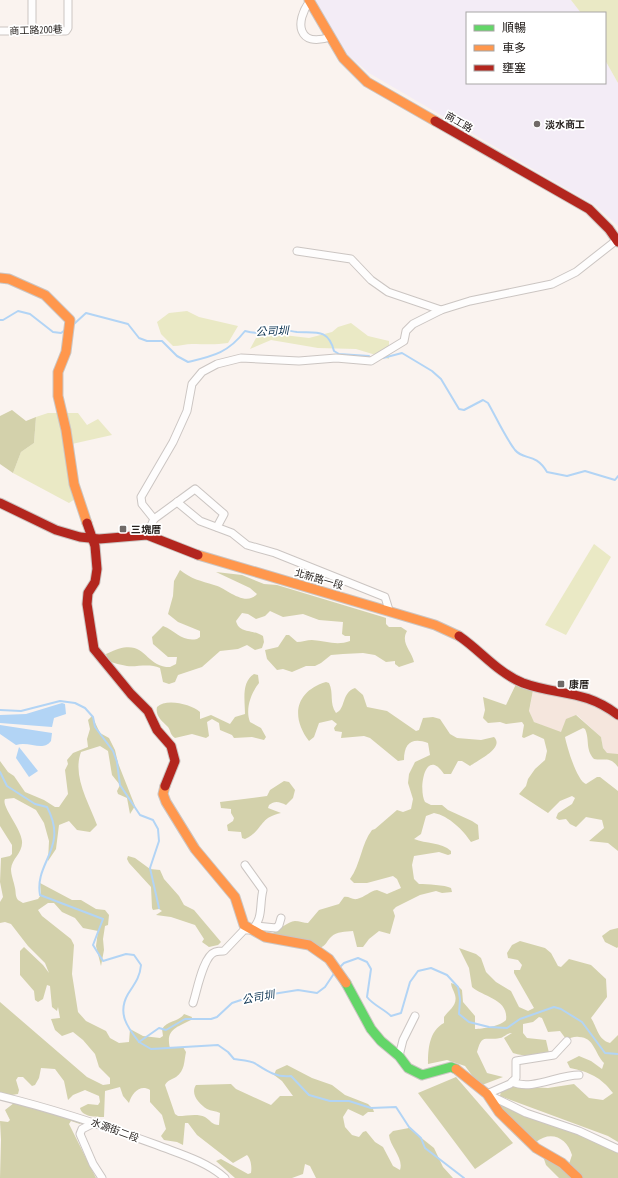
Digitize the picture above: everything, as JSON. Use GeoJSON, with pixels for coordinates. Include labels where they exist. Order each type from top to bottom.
{"type":"FeatureCollection","features":[{"type":"Feature","properties":{"kind":"street"},"geometry":{"type":"LineString","coordinates":[[32,0],[32,31]]}},
{"type":"Feature","properties":{"kind":"street","name":"商工路200巷"},"geometry":{"type":"LineString","coordinates":[[0,32],[67,30],[68,0]]}},
{"type":"Feature","properties":{"kind":"street"},"geometry":{"type":"LineString","coordinates":[[310,0],[304,9],[300,21],[301,30],[306,36],[313,40],[320,40],[330,37]]}},
{"type":"Feature","properties":{"kind":"street","name":"商工路"},"geometry":{"type":"LineString","coordinates":[[310,0],[343,58],[367,82],[589,209],[609,229],[618,241]]}},
{"type":"Feature","properties":{"kind":"street"},"geometry":{"type":"LineString","coordinates":[[154,519],[142,504],[141,497],[173,442],[187,411],[192,384],[202,372],[217,364],[241,358],[299,360],[336,358],[371,361],[404,341],[406,331],[413,324],[441,310],[470,301],[552,284],[576,272],[618,241]]}},
{"type":"Feature","properties":{"kind":"street"},"geometry":{"type":"LineString","coordinates":[[297,251],[351,259],[371,280],[388,292],[441,310]]}},
{"type":"Feature","properties":{"kind":"street"},"geometry":{"type":"LineString","coordinates":[[0,278],[9,279],[44,295],[70,320],[66,352],[58,372],[58,396],[66,430],[74,484],[92,540],[97,569],[95,582],[88,593],[87,604],[94,649],[131,694],[148,711],[157,730],[171,746],[175,761],[168,776],[163,794],[166,802],[195,850],[235,897],[244,925],[253,928],[265,937],[309,945],[329,959],[353,994],[371,1029],[381,1041],[399,1056],[408,1068],[416,1073],[422,1075],[451,1066],[459,1070],[480,1090],[487,1094],[526,1113],[579,1131],[618,1149]]}},
{"type":"Feature","properties":{"kind":"street"},"geometry":{"type":"LineString","coordinates":[[147,535],[154,519],[195,489],[224,514],[217,527]]}},
{"type":"Feature","properties":{"kind":"street"},"geometry":{"type":"LineString","coordinates":[[177,502],[200,521],[232,533],[247,545],[281,555],[385,597],[389,610]]}},
{"type":"Feature","properties":{"kind":"street","name":"北新路一段"},"geometry":{"type":"LineString","coordinates":[[0,503],[64,533],[92,540],[137,534],[147,535],[208,559],[389,610],[451,632],[464,640],[500,670],[515,680],[538,687],[582,696],[596,701],[618,715]]}},
{"type":"Feature","properties":{"kind":"street"},"geometry":{"type":"LineString","coordinates":[[245,865],[263,890],[260,900],[261,911],[253,928]]}},
{"type":"Feature","properties":{"kind":"street"},"geometry":{"type":"LineString","coordinates":[[193,1003],[204,967],[210,954],[216,951],[224,952],[244,930],[253,928],[276,928],[279,925],[281,918]]}},
{"type":"Feature","properties":{"kind":"street"},"geometry":{"type":"LineString","coordinates":[[399,1056],[403,1040],[415,1016]]}},
{"type":"Feature","properties":{"kind":"street"},"geometry":{"type":"LineString","coordinates":[[487,1094],[512,1082],[516,1078],[516,1060],[554,1055],[567,1040]]}},
{"type":"Feature","properties":{"kind":"street"},"geometry":{"type":"LineString","coordinates":[[512,1082],[525,1085],[544,1082],[565,1075],[579,1075]]}},
{"type":"Feature","properties":{"kind":"street"},"geometry":{"type":"LineString","coordinates":[[487,1094],[499,1112],[536,1148],[562,1163],[578,1178]]}},
{"type":"Feature","properties":{"kind":"street","name":"水源街二段"},"geometry":{"type":"LineString","coordinates":[[0,1096],[47,1107],[96,1122],[207,1164],[225,1178]]}},
{"type":"Feature","properties":{"kind":"street"},"geometry":{"type":"LineString","coordinates":[[96,1122],[82,1129],[80,1134],[93,1164],[102,1178]]}},
{"type":"Feature","properties":{"kind":"shaded area","name":"淡水商工"},"geometry":{"type":"Polygon","coordinates":[[[314,0],[571,0],[580,12],[466,12],[466,84],[606,84],[606,62],[618,83],[618,226],[596,206],[369,73],[347,54],[314,0]]]}},
{"type":"Feature","properties":{"kind":"shaded area"},"geometry":{"type":"Polygon","coordinates":[[[12,410],[26,421],[36,417],[34,443],[21,452],[13,473],[0,464],[0,416],[12,410]]]}},
{"type":"Feature","properties":{"kind":"shaded area"},"geometry":{"type":"Polygon","coordinates":[[[180,570],[192,578],[219,587],[241,598],[252,598],[257,594],[250,588],[216,572],[242,575],[264,584],[277,585],[386,618],[386,624],[389,627],[401,627],[407,631],[405,639],[414,662],[399,667],[395,664],[395,661],[386,662],[375,655],[363,653],[343,654],[331,655],[315,666],[306,666],[292,672],[283,669],[277,670],[267,659],[265,650],[278,647],[286,635],[289,635],[297,642],[312,640],[336,643],[350,641],[350,636],[345,636],[342,634],[343,622],[319,620],[303,614],[283,617],[270,611],[265,616],[256,619],[248,614],[242,613],[236,621],[243,630],[263,636],[264,642],[262,648],[255,650],[247,645],[238,649],[220,651],[202,667],[178,675],[175,682],[169,684],[163,682],[160,668],[148,665],[127,666],[108,661],[106,654],[129,647],[137,649],[161,666],[170,667],[176,664],[177,657],[168,657],[153,644],[152,637],[163,626],[183,638],[192,640],[200,637],[200,631],[178,622],[168,614],[173,596],[174,581],[180,570]]]}},
{"type":"Feature","properties":{"kind":"shaded area"},"geometry":{"type":"Polygon","coordinates":[[[254,674],[258,675],[259,683],[250,701],[248,712],[250,722],[261,728],[266,737],[264,740],[252,737],[234,738],[232,735],[220,730],[219,723],[212,719],[207,722],[209,736],[206,738],[192,734],[175,738],[158,716],[157,707],[161,704],[178,703],[196,709],[200,712],[200,719],[211,715],[230,724],[235,717],[245,714],[245,687],[250,677],[254,674]]]}},
{"type":"Feature","properties":{"kind":"shaded area"},"geometry":{"type":"Polygon","coordinates":[[[518,680],[534,685],[529,711],[534,722],[561,732],[566,719],[576,715],[601,737],[603,748],[607,753],[618,754],[618,767],[610,760],[594,759],[590,752],[585,729],[583,728],[565,737],[573,763],[579,777],[583,782],[586,784],[597,777],[600,777],[618,791],[618,851],[608,843],[589,841],[604,828],[602,820],[586,817],[576,827],[570,824],[566,819],[559,820],[556,818],[558,813],[572,804],[575,798],[572,796],[560,801],[548,813],[519,794],[526,786],[528,779],[535,769],[545,760],[547,751],[544,739],[533,734],[524,738],[522,737],[524,725],[522,722],[506,724],[500,722],[488,723],[483,718],[485,710],[483,697],[506,705],[518,680]]]}},
{"type":"Feature","properties":{"kind":"shaded area"},"geometry":{"type":"Polygon","coordinates":[[[326,682],[329,683],[333,706],[336,713],[341,708],[348,693],[355,688],[363,695],[367,707],[387,711],[416,731],[419,730],[423,718],[433,717],[440,719],[450,734],[457,738],[481,740],[494,737],[496,741],[496,745],[489,753],[470,766],[462,761],[458,761],[451,774],[444,774],[437,767],[432,765],[428,767],[425,773],[422,789],[425,802],[431,805],[442,805],[448,810],[478,825],[479,839],[471,842],[450,820],[434,813],[426,816],[421,834],[414,839],[443,846],[451,851],[451,854],[448,855],[439,852],[414,856],[412,865],[414,879],[419,884],[451,888],[452,892],[442,893],[436,891],[420,895],[396,907],[393,910],[395,916],[390,934],[379,931],[369,939],[363,947],[357,947],[353,931],[336,934],[331,937],[325,945],[319,948],[269,935],[292,921],[308,923],[319,910],[339,904],[344,897],[357,899],[377,890],[387,894],[401,888],[397,879],[393,876],[367,883],[354,883],[350,879],[357,867],[365,841],[372,830],[397,810],[403,812],[411,809],[413,799],[408,783],[409,774],[415,762],[430,755],[428,743],[413,741],[407,746],[404,754],[404,760],[398,761],[370,738],[364,736],[341,738],[342,732],[335,731],[334,728],[337,724],[332,720],[319,723],[314,737],[309,741],[299,722],[299,706],[302,698],[308,692],[316,686],[326,682]]]}},
{"type":"Feature","properties":{"kind":"shaded area"},"geometry":{"type":"Polygon","coordinates":[[[534,685],[618,712],[618,754],[607,754],[603,748],[601,737],[577,715],[561,733],[534,722],[529,712],[534,685]]]}},
{"type":"Feature","properties":{"kind":"shaded area"},"geometry":{"type":"Polygon","coordinates":[[[92,716],[100,733],[109,738],[115,750],[118,763],[135,806],[130,814],[127,798],[118,794],[117,791],[120,785],[112,775],[108,751],[100,746],[81,752],[79,761],[80,780],[97,825],[90,832],[77,830],[69,821],[59,825],[56,849],[48,861],[49,841],[44,823],[36,810],[14,798],[5,799],[8,812],[21,836],[22,841],[21,849],[13,862],[11,869],[18,900],[23,903],[38,899],[41,895],[40,883],[72,900],[81,900],[96,909],[105,910],[109,915],[108,925],[105,926],[103,939],[104,950],[101,966],[96,946],[98,931],[83,928],[75,918],[62,912],[54,903],[48,903],[38,910],[42,916],[71,939],[74,945],[72,974],[78,1012],[86,1021],[106,1031],[110,1038],[119,1043],[129,1042],[130,1029],[143,1036],[160,1038],[163,1036],[162,1029],[167,1024],[182,1017],[184,1014],[192,1017],[191,1020],[177,1027],[169,1037],[170,1048],[183,1047],[186,1052],[184,1066],[181,1072],[179,1075],[168,1081],[165,1085],[175,1114],[178,1116],[202,1116],[219,1125],[220,1113],[207,1109],[198,1102],[194,1092],[196,1085],[231,1084],[236,1089],[271,1105],[280,1096],[293,1096],[282,1081],[274,1075],[276,1070],[287,1065],[312,1078],[332,1085],[345,1095],[368,1104],[374,1112],[368,1112],[363,1116],[348,1109],[343,1117],[345,1127],[352,1135],[359,1137],[366,1131],[375,1142],[383,1147],[393,1166],[400,1170],[401,1166],[399,1157],[389,1135],[393,1131],[409,1128],[434,1148],[443,1167],[453,1178],[316,1178],[310,1166],[305,1164],[303,1174],[292,1178],[235,1178],[216,1161],[221,1159],[248,1174],[251,1173],[251,1166],[247,1155],[233,1163],[197,1135],[188,1123],[185,1123],[183,1145],[177,1142],[164,1140],[161,1136],[166,1129],[162,1115],[150,1102],[150,1090],[146,1088],[137,1090],[129,1103],[123,1096],[120,1087],[105,1091],[104,1117],[93,1117],[86,1115],[80,1108],[88,1104],[98,1105],[100,1102],[99,1096],[85,1090],[73,1095],[68,1100],[64,1081],[55,1069],[41,1068],[39,1078],[35,1085],[32,1086],[23,1077],[18,1077],[16,1080],[19,1090],[18,1094],[6,1096],[0,1092],[0,1002],[87,1077],[103,1085],[110,1084],[110,1078],[99,1067],[95,1054],[83,1040],[73,1032],[62,1036],[55,1030],[51,1019],[60,1018],[58,1007],[57,1011],[52,1007],[50,986],[47,985],[43,999],[38,1002],[35,1000],[34,991],[20,975],[20,951],[24,947],[43,965],[49,973],[45,963],[28,946],[11,924],[5,922],[0,923],[0,902],[3,897],[0,882],[1,858],[12,854],[12,845],[0,826],[0,761],[8,772],[14,776],[25,792],[44,800],[55,807],[59,807],[68,794],[65,770],[68,764],[67,760],[73,753],[88,747],[87,739],[90,729],[88,720],[92,716]]]}},
{"type":"Feature","properties":{"kind":"shaded area"},"geometry":{"type":"Polygon","coordinates":[[[284,781],[289,782],[295,790],[293,798],[286,805],[280,802],[275,802],[271,803],[268,808],[281,813],[268,818],[251,836],[245,839],[242,838],[241,832],[228,831],[227,825],[233,821],[234,818],[231,813],[231,809],[221,808],[220,802],[267,796],[270,790],[284,781]]]}},
{"type":"Feature","properties":{"kind":"shaded area"},"geometry":{"type":"Polygon","coordinates":[[[128,856],[135,858],[150,869],[160,870],[164,879],[179,896],[184,905],[194,910],[221,942],[218,945],[209,947],[202,942],[204,939],[195,925],[171,917],[156,915],[162,911],[159,909],[153,910],[152,908],[151,887],[129,863],[127,859],[128,856]]]}},
{"type":"Feature","properties":{"kind":"shaded area"},"geometry":{"type":"Polygon","coordinates":[[[618,928],[617,948],[605,942],[602,936],[610,930],[618,928]]]}},
{"type":"Feature","properties":{"kind":"shaded area"},"geometry":{"type":"Polygon","coordinates":[[[520,941],[545,948],[551,953],[558,966],[561,967],[569,959],[591,965],[606,979],[607,997],[591,1018],[600,1036],[606,1041],[610,1043],[618,1035],[618,1142],[608,1136],[500,1096],[501,1091],[509,1086],[548,1088],[574,1084],[589,1098],[603,1100],[613,1093],[599,1079],[589,1073],[570,1068],[567,1062],[579,1056],[591,1061],[602,1069],[604,1063],[591,1043],[584,1038],[575,1037],[566,1039],[560,1031],[548,1032],[542,1018],[539,1017],[533,1022],[523,1024],[523,1033],[527,1038],[546,1040],[549,1053],[531,1056],[513,1053],[504,1038],[512,1033],[500,1038],[485,1039],[481,1042],[477,1052],[487,1073],[503,1077],[482,1085],[477,1082],[465,1066],[447,1060],[428,1064],[428,1052],[432,1036],[439,1026],[444,1023],[444,1017],[454,1005],[456,999],[451,983],[457,985],[462,990],[463,1002],[475,1016],[475,1029],[487,1028],[506,1020],[504,1007],[494,999],[472,987],[469,968],[459,948],[476,954],[481,958],[486,972],[496,982],[511,991],[519,1007],[528,1011],[534,1008],[514,973],[514,970],[520,970],[522,965],[518,960],[508,958],[507,953],[512,945],[520,941]]]}},
{"type":"Feature","properties":{"kind":"shaded area"},"geometry":{"type":"Polygon","coordinates":[[[456,1077],[513,1143],[475,1169],[418,1093],[456,1077]]]}},
{"type":"Feature","properties":{"kind":"shaded area"},"geometry":{"type":"Polygon","coordinates":[[[498,1101],[618,1147],[618,1178],[559,1178],[546,1165],[542,1153],[569,1164],[572,1155],[570,1149],[562,1140],[553,1136],[542,1138],[536,1142],[506,1118],[498,1101]]]}},
{"type":"Feature","properties":{"kind":"shaded area"},"geometry":{"type":"Polygon","coordinates":[[[14,1103],[82,1121],[80,1124],[71,1121],[69,1124],[96,1178],[0,1178],[0,1121],[8,1122],[10,1120],[5,1110],[14,1103]]]}},
{"type":"Feature","properties":{"kind":"green space"},"geometry":{"type":"Polygon","coordinates":[[[571,0],[618,0],[618,83],[606,62],[606,12],[580,12],[571,0]]]}},
{"type":"Feature","properties":{"kind":"green space"},"geometry":{"type":"Polygon","coordinates":[[[187,311],[199,317],[238,326],[228,343],[173,346],[161,334],[157,322],[169,313],[187,311]]]}},
{"type":"Feature","properties":{"kind":"green space"},"geometry":{"type":"Polygon","coordinates":[[[351,323],[368,336],[389,341],[389,359],[356,349],[318,348],[271,340],[250,349],[256,338],[275,334],[309,338],[332,332],[338,327],[351,323]]]}},
{"type":"Feature","properties":{"kind":"green space"},"geometry":{"type":"Polygon","coordinates":[[[48,413],[78,413],[87,425],[98,419],[112,435],[63,446],[75,499],[69,503],[13,473],[21,452],[34,443],[36,417],[48,413]]]}},
{"type":"Feature","properties":{"kind":"green space"},"geometry":{"type":"Polygon","coordinates":[[[594,544],[611,557],[566,635],[545,625],[594,544]]]}},
{"type":"Feature","properties":{"kind":"water"},"geometry":{"type":"Polygon","coordinates":[[[62,703],[65,704],[66,714],[54,718],[52,727],[0,723],[0,715],[26,714],[62,703]]]}},
{"type":"Feature","properties":{"kind":"water"},"geometry":{"type":"Polygon","coordinates":[[[0,725],[52,733],[51,741],[44,746],[26,744],[16,745],[0,734],[0,725]]]}},
{"type":"Feature","properties":{"kind":"water"},"geometry":{"type":"Polygon","coordinates":[[[19,747],[38,771],[29,777],[16,758],[19,747]]]}},
{"type":"Feature","properties":{"kind":"waterway","name":"公司圳"},"geometry":{"type":"LineString","coordinates":[[0,320],[3,320],[18,311],[30,314],[53,332],[61,333],[65,330]]}},
{"type":"Feature","properties":{"kind":"waterway","name":"公司圳"},"geometry":{"type":"LineString","coordinates":[[74,324],[86,313],[128,324],[139,338],[147,341],[162,341],[177,356],[188,362],[205,358],[226,349],[245,331],[257,333],[275,329],[320,333],[328,338],[334,351],[339,354],[369,356]]}},
{"type":"Feature","properties":{"kind":"waterway","name":"公司圳"},"geometry":{"type":"LineString","coordinates":[[383,358],[402,353],[432,371],[441,379],[459,409],[464,410],[483,400],[488,403],[515,450],[522,455],[534,459],[543,466],[547,472],[567,476],[585,471],[615,480],[618,476]]}},
{"type":"Feature","properties":{"kind":"waterway"},"geometry":{"type":"LineString","coordinates":[[0,710],[21,711],[60,701],[75,703],[85,708],[93,717],[95,727],[113,751],[117,762],[120,785],[140,815],[153,820],[158,829],[159,841],[150,868],[159,908]]}},
{"type":"Feature","properties":{"kind":"waterway","name":"公司圳"},"geometry":{"type":"LineString","coordinates":[[0,772],[7,786],[35,804],[47,807],[53,821],[53,844],[39,883],[40,895],[103,919],[93,945],[103,961],[126,954],[134,955],[141,965],[138,977],[128,994],[123,1007],[123,1014],[127,1025],[139,1042],[159,1028],[166,1030],[185,1019],[211,1019],[217,1017],[232,1003],[247,998],[298,990],[317,993],[325,987],[335,972]]}},
{"type":"Feature","properties":{"kind":"waterway","name":"公司圳"},"geometry":{"type":"LineString","coordinates":[[339,968],[344,963],[358,958],[367,962],[371,969],[367,997],[391,1016],[401,1013],[410,982],[418,971],[431,968],[447,975],[458,987],[460,999],[459,1014],[469,1022],[489,1027],[507,1028],[520,1019],[554,1007],[561,1009],[582,1022],[605,1053],[618,1054]]}},
{"type":"Feature","properties":{"kind":"waterway"},"geometry":{"type":"LineString","coordinates":[[139,1042],[151,1049],[218,1045],[228,1052],[234,1059],[254,1063],[277,1075],[291,1076],[309,1095],[330,1101],[349,1101],[371,1108],[396,1107],[409,1127],[421,1138],[425,1148],[464,1178]]}},
{"type":"Feature","properties":{"kind":"traffic: fast"},"geometry":{"type":"LineString","coordinates":[[346,983],[371,1029],[381,1041],[399,1056],[408,1068],[422,1075],[451,1067],[456,1069]]}},
{"type":"Feature","properties":{"kind":"traffic: slow"},"geometry":{"type":"LineString","coordinates":[[309,0],[343,58],[367,82],[435,121]]}},
{"type":"Feature","properties":{"kind":"traffic: slow"},"geometry":{"type":"LineString","coordinates":[[0,278],[9,279],[45,295],[70,320],[66,352],[58,372],[58,396],[66,430],[74,484],[87,523]]}},
{"type":"Feature","properties":{"kind":"traffic: slow"},"geometry":{"type":"LineString","coordinates":[[198,555],[435,625],[459,636]]}},
{"type":"Feature","properties":{"kind":"traffic: slow"},"geometry":{"type":"LineString","coordinates":[[165,786],[163,794],[166,802],[195,849],[235,897],[244,925],[265,937],[309,945],[329,959],[346,983]]}},
{"type":"Feature","properties":{"kind":"traffic: slow"},"geometry":{"type":"LineString","coordinates":[[456,1069],[487,1094],[499,1112],[536,1148],[562,1163],[578,1178]]}},
{"type":"Feature","properties":{"kind":"traffic: jam"},"geometry":{"type":"LineString","coordinates":[[435,121],[589,209],[609,229],[618,242]]}},
{"type":"Feature","properties":{"kind":"traffic: jam"},"geometry":{"type":"LineString","coordinates":[[0,503],[56,530],[80,537],[99,539],[147,535],[198,555]]}},
{"type":"Feature","properties":{"kind":"traffic: jam"},"geometry":{"type":"LineString","coordinates":[[87,523],[95,546],[97,569],[95,582],[88,593],[87,604],[94,649],[131,694],[148,711],[157,730],[171,746],[175,761],[165,786]]}},
{"type":"Feature","properties":{"kind":"traffic: jam"},"geometry":{"type":"LineString","coordinates":[[459,636],[514,679],[536,687],[571,694],[594,701],[618,715]]}},
{"type":"Feature","properties":{"kind":"place","name":"淡水商工"},"geometry":{"type":"Point","coordinates":[537,124]}},
{"type":"Feature","properties":{"kind":"place","name":"三塊厝"},"geometry":{"type":"Point","coordinates":[123,529]}},
{"type":"Feature","properties":{"kind":"place","name":"康厝"},"geometry":{"type":"Point","coordinates":[561,684]}}]}
